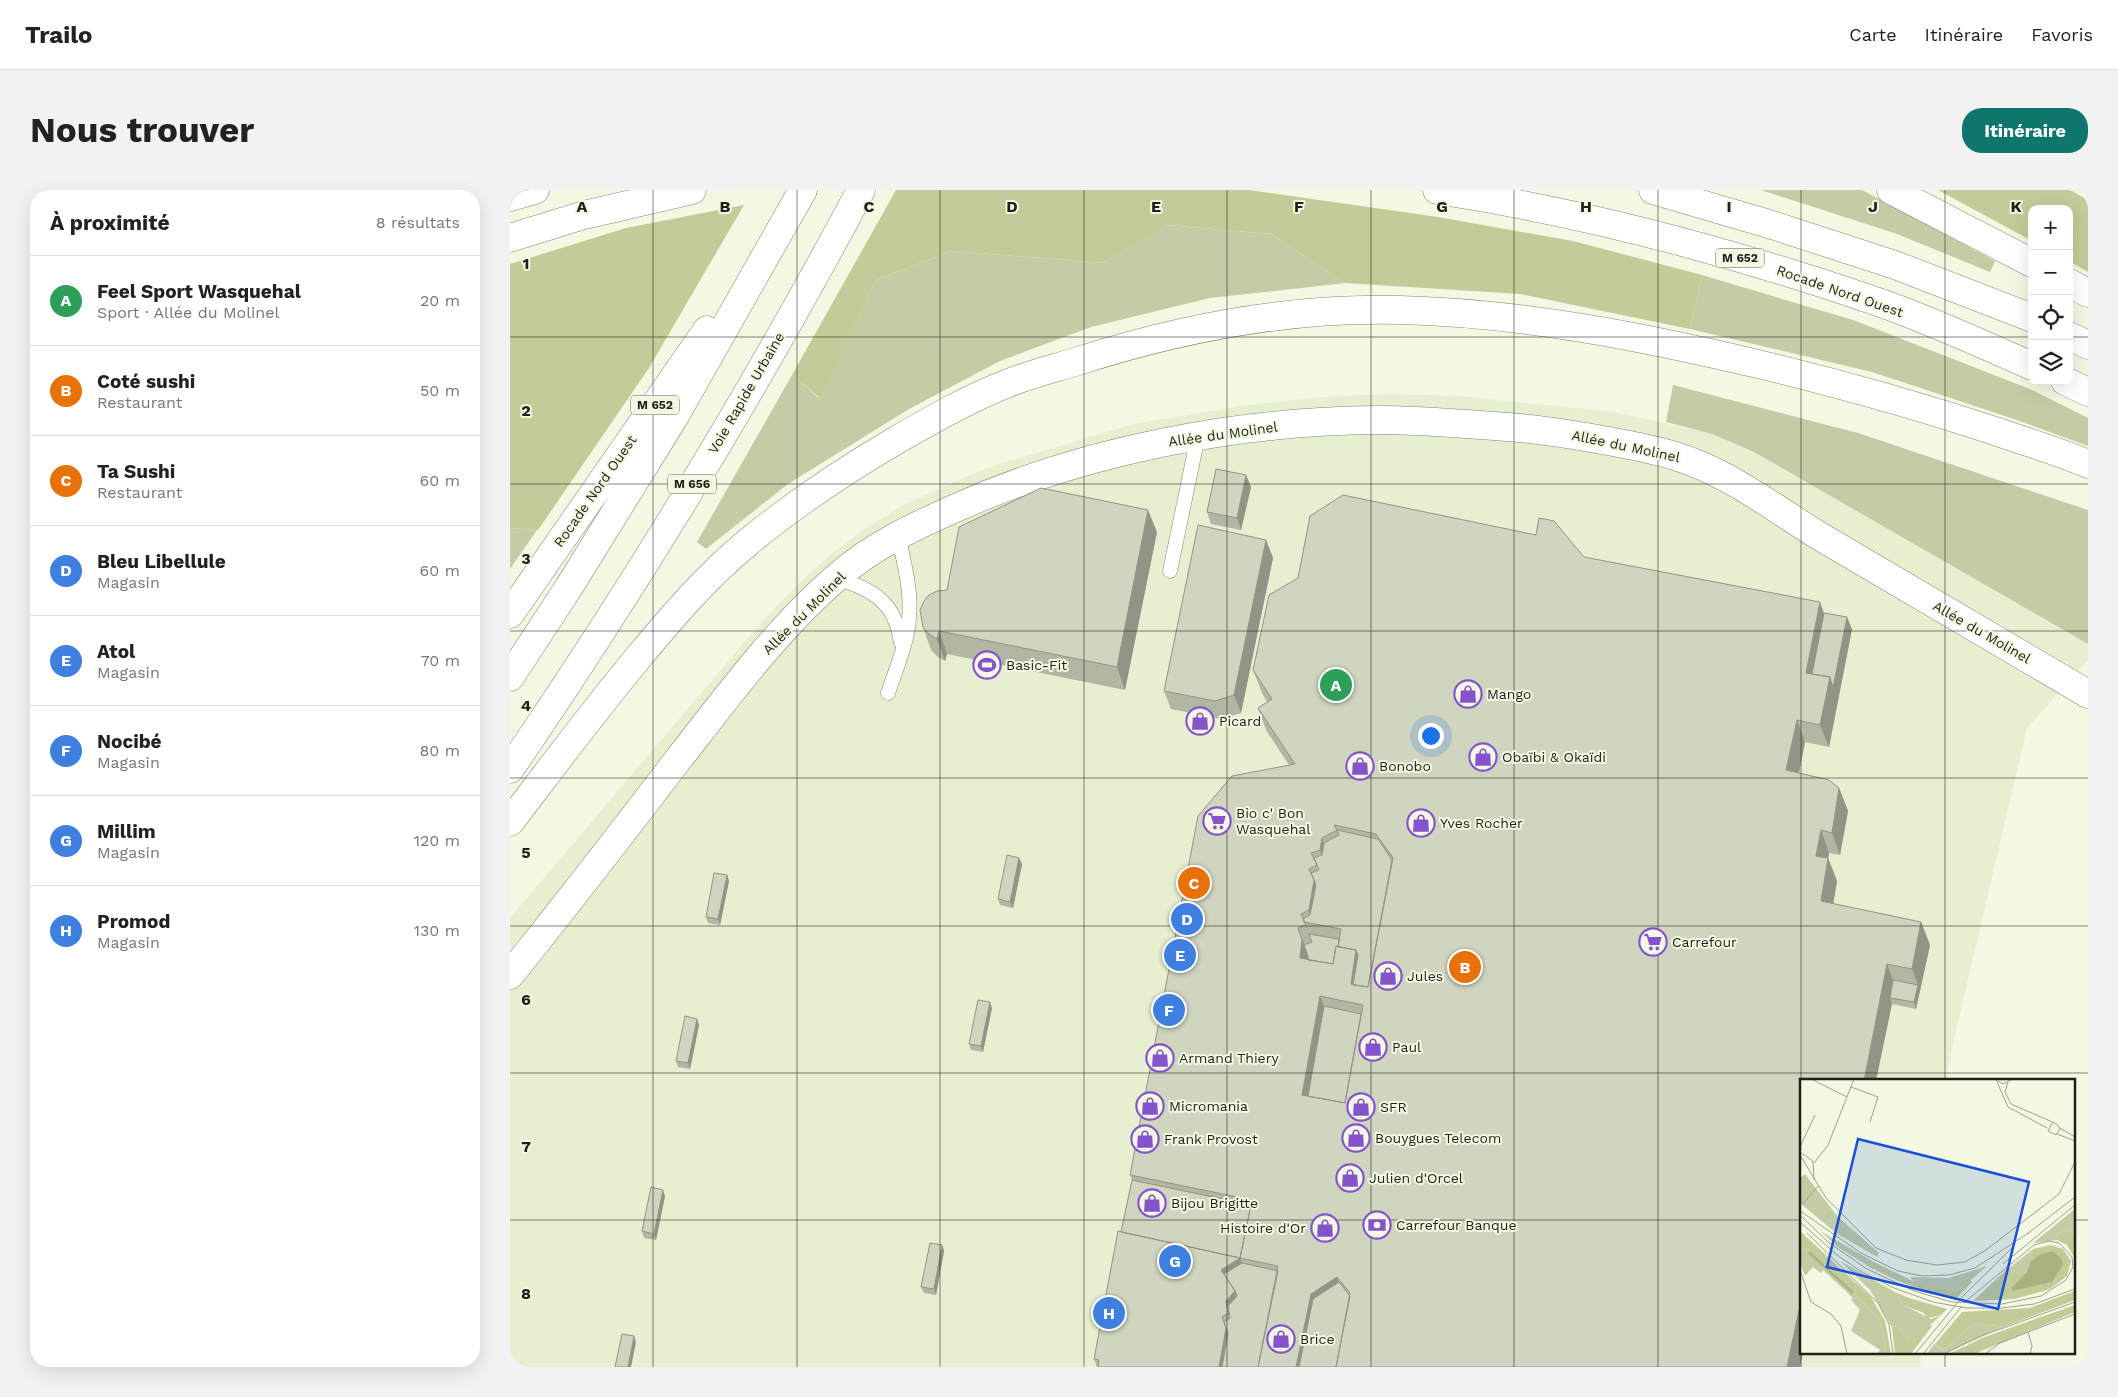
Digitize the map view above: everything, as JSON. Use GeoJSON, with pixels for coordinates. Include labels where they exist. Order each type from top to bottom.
{"type":"FeatureCollection","features":[{"type":"Feature","properties":{"kind":"main road"},"geometry":{"type":"LineString","coordinates":[[510,198],[535,190]]}},
{"type":"Feature","properties":{"kind":"main road","name":"Voie Rapide Urbaine"},"geometry":{"type":"LineString","coordinates":[[510,769],[631,584],[708,458],[774,346],[861,190]]}},
{"type":"Feature","properties":{"kind":"main road","name":"Rocade Nord Ouest"},"geometry":{"type":"LineString","coordinates":[[1437,190],[1573,216],[1736,257],[1882,304],[2028,364]]}},
{"type":"Feature","properties":{"kind":"main road"},"geometry":{"type":"LineString","coordinates":[[1653,190],[1769,224],[1895,265],[2028,316]]}},
{"type":"Feature","properties":{"kind":"main road"},"geometry":{"type":"LineString","coordinates":[[1891,190],[2028,261]]}},
{"type":"Feature","properties":{"kind":"main road"},"geometry":{"type":"LineString","coordinates":[[510,238],[584,215],[688,191]]}},
{"type":"Feature","properties":{"kind":"main road"},"geometry":{"type":"LineString","coordinates":[[510,677],[569,587],[674,419],[802,193]]}},
{"type":"Feature","properties":{"kind":"main road","name":"Rocade Nord Ouest"},"geometry":{"type":"LineString","coordinates":[[510,614],[802,193]]}},
{"type":"Feature","properties":{"kind":"main road"},"geometry":{"type":"LineString","coordinates":[[2073,285],[2088,293]]}},
{"type":"Feature","properties":{"kind":"main road"},"geometry":{"type":"LineString","coordinates":[[510,822],[613,688],[675,613],[747,543],[785,514],[864,460],[935,418],[1006,384],[1151,339],[1240,321],[1336,311],[1396,310],[1520,319],[1636,338],[1823,380],[1968,422],[2088,464]]}},
{"type":"Feature","properties":{"kind":"main road"},"geometry":{"type":"LineString","coordinates":[[2073,338],[2088,344]]}},
{"type":"Feature","properties":{"kind":"main road"},"geometry":{"type":"LineString","coordinates":[[2073,384],[2088,392]]}},
{"type":"Feature","properties":{"kind":"main road","name":"Allée du Molinel"},"geometry":{"type":"LineString","coordinates":[[510,975],[743,678],[802,611],[836,578],[898,535],[954,508],[1014,484],[1108,455],[1198,436],[1333,422],[1411,420],[1546,430],[1678,456],[1697,463],[1724,477],[1821,537],[2088,694]]}},
{"type":"Feature","properties":{"kind":"lane"},"geometry":{"type":"LineString","coordinates":[[1170,571],[1198,436]]}},
{"type":"Feature","properties":{"kind":"lane"},"geometry":{"type":"LineString","coordinates":[[888,693],[902,651],[909,619],[909,602],[898,535]]}},
{"type":"Feature","properties":{"kind":"lane"},"geometry":{"type":"LineString","coordinates":[[836,578],[864,588],[886,604],[896,622],[902,651]]}},
{"type":"Feature","properties":{"kind":"shaded area"},"geometry":{"type":"Polygon","coordinates":[[[1761,190],[1862,190],[1995,261],[1990,272],[1897,234],[1761,190]]]}},
{"type":"Feature","properties":{"kind":"shaded area"},"geometry":{"type":"Polygon","coordinates":[[[1165,225],[1271,234],[1346,283],[1210,298],[1091,327],[1000,361],[909,409],[788,484],[706,549],[697,542],[792,375],[819,398],[876,280],[952,251],[1103,263],[1165,225]]]}},
{"type":"Feature","properties":{"kind":"shaded area"},"geometry":{"type":"Polygon","coordinates":[[[1702,275],[1853,320],[2030,389],[2088,418],[2088,446],[2014,419],[1872,372],[1690,329],[1702,275]]]}},
{"type":"Feature","properties":{"kind":"shaded area"},"geometry":{"type":"Polygon","coordinates":[[[1673,385],[1858,433],[2088,510],[2088,644],[1754,452],[1712,434],[1666,422],[1673,385]]]}},
{"type":"Feature","properties":{"kind":"shaded area"},"geometry":{"type":"Polygon","coordinates":[[[1394,394],[1458,396],[1614,412],[1712,434],[1754,452],[2088,644],[2088,660],[2027,728],[1951,1052],[1946,1079],[1800,1079],[1800,1354],[1921,1354],[1920,1367],[510,1367],[510,918],[752,633],[796,586],[829,556],[863,530],[898,508],[993,466],[1133,424],[1248,405],[1336,396],[1394,394]]]}},
{"type":"Feature","properties":{"kind":"shaded area"},"geometry":{"type":"Polygon","coordinates":[[[510,528],[537,530],[510,569],[510,528]]]}},
{"type":"Feature","properties":{"kind":"green space"},"geometry":{"type":"Polygon","coordinates":[[[896,190],[1249,190],[1438,217],[1573,241],[1702,275],[1690,329],[1520,294],[1346,283],[1271,234],[1166,225],[1103,263],[952,251],[876,280],[820,398],[792,375],[896,190]]]}},
{"type":"Feature","properties":{"kind":"green space"},"geometry":{"type":"Polygon","coordinates":[[[1938,190],[2070,190],[2088,200],[2088,272],[2073,263],[2073,205],[2028,205],[2028,239],[1938,190]]]}},
{"type":"Feature","properties":{"kind":"green space"},"geometry":{"type":"Polygon","coordinates":[[[744,205],[649,368],[538,530],[510,528],[510,264],[626,228],[744,205]]]}},
{"type":"Feature","properties":{"kind":"building"},"geometry":{"type":"Polygon","coordinates":[[[1216,469],[1246,475],[1237,518],[1207,512],[1216,469]]]}},
{"type":"Feature","properties":{"kind":"building"},"geometry":{"type":"Polygon","coordinates":[[[1041,488],[1148,510],[1117,667],[939,631],[937,639],[923,627],[920,610],[924,601],[929,595],[937,591],[947,590],[959,527],[1041,488]]]}},
{"type":"Feature","properties":{"kind":"building","name":"Carrefour"},"geometry":{"type":"Polygon","coordinates":[[[1343,495],[1536,535],[1539,518],[1554,521],[1584,557],[1820,602],[1806,673],[1830,677],[1820,725],[1797,720],[1786,770],[1829,780],[1839,788],[1832,833],[1821,830],[1816,856],[1828,858],[1821,901],[1921,922],[1912,969],[1887,964],[1864,1079],[1800,1079],[1800,1310],[1787,1367],[1336,1367],[1350,1293],[1337,1277],[1311,1294],[1296,1367],[1258,1367],[1278,1266],[1240,1258],[1252,1200],[1130,1175],[1198,816],[1232,776],[1295,764],[1258,708],[1272,699],[1253,670],[1269,595],[1298,578],[1310,516],[1343,495]],[[1334,825],[1337,830],[1322,838],[1320,850],[1311,853],[1317,865],[1309,869],[1314,880],[1309,910],[1301,914],[1306,925],[1298,928],[1302,940],[1300,958],[1333,964],[1336,946],[1356,950],[1351,984],[1368,987],[1393,858],[1376,834],[1334,825]],[[1320,996],[1302,1095],[1345,1103],[1363,1005],[1320,996]]]}},
{"type":"Feature","properties":{"kind":"building"},"geometry":{"type":"Polygon","coordinates":[[[1198,525],[1266,540],[1234,695],[1215,701],[1164,691],[1198,525]]]}},
{"type":"Feature","properties":{"kind":"building"},"geometry":{"type":"Polygon","coordinates":[[[1824,613],[1847,617],[1833,688],[1830,677],[1812,674],[1824,613]]]}},
{"type":"Feature","properties":{"kind":"building"},"geometry":{"type":"Polygon","coordinates":[[[1337,830],[1378,839],[1392,860],[1368,987],[1353,985],[1358,955],[1356,950],[1338,947],[1341,929],[1304,922],[1303,919],[1310,915],[1316,885],[1311,873],[1319,870],[1314,858],[1322,855],[1324,843],[1339,835],[1337,830]]]}},
{"type":"Feature","properties":{"kind":"building"},"geometry":{"type":"Polygon","coordinates":[[[1007,855],[1019,858],[1010,902],[998,899],[1007,855]]]}},
{"type":"Feature","properties":{"kind":"building"},"geometry":{"type":"Polygon","coordinates":[[[714,873],[727,875],[718,919],[706,917],[714,873]]]}},
{"type":"Feature","properties":{"kind":"building"},"geometry":{"type":"Polygon","coordinates":[[[1309,934],[1339,939],[1333,964],[1308,960],[1304,945],[1312,942],[1309,934]]]}},
{"type":"Feature","properties":{"kind":"building"},"geometry":{"type":"Polygon","coordinates":[[[1893,980],[1918,985],[1914,1002],[1890,998],[1893,980]]]}},
{"type":"Feature","properties":{"kind":"building"},"geometry":{"type":"Polygon","coordinates":[[[978,1000],[990,1002],[981,1046],[969,1044],[978,1000]]]}},
{"type":"Feature","properties":{"kind":"building"},"geometry":{"type":"Polygon","coordinates":[[[1324,1006],[1361,1014],[1345,1103],[1308,1096],[1324,1006]]]}},
{"type":"Feature","properties":{"kind":"building"},"geometry":{"type":"Polygon","coordinates":[[[685,1016],[697,1019],[688,1063],[676,1061],[685,1016]]]}},
{"type":"Feature","properties":{"kind":"building"},"geometry":{"type":"Polygon","coordinates":[[[1132,1180],[1251,1205],[1240,1258],[1121,1232],[1132,1180]]]}},
{"type":"Feature","properties":{"kind":"building"},"geometry":{"type":"Polygon","coordinates":[[[651,1187],[663,1190],[654,1234],[642,1231],[651,1187]]]}},
{"type":"Feature","properties":{"kind":"building"},"geometry":{"type":"Polygon","coordinates":[[[1118,1231],[1240,1258],[1221,1270],[1235,1291],[1226,1301],[1228,1313],[1222,1317],[1226,1328],[1219,1367],[1098,1367],[1099,1360],[1094,1359],[1118,1231]]]}},
{"type":"Feature","properties":{"kind":"building"},"geometry":{"type":"Polygon","coordinates":[[[930,1243],[942,1245],[934,1289],[921,1287],[930,1243]]]}},
{"type":"Feature","properties":{"kind":"building"},"geometry":{"type":"Polygon","coordinates":[[[1242,1263],[1278,1271],[1258,1367],[1222,1367],[1228,1333],[1224,1322],[1230,1318],[1228,1306],[1237,1296],[1224,1274],[1242,1263]]]}},
{"type":"Feature","properties":{"kind":"building"},"geometry":{"type":"Polygon","coordinates":[[[1339,1282],[1350,1296],[1336,1367],[1299,1367],[1313,1299],[1339,1282]]]}},
{"type":"Feature","properties":{"kind":"building"},"geometry":{"type":"Polygon","coordinates":[[[622,1334],[634,1336],[628,1367],[615,1367],[622,1334]]]}},
{"type":"Feature","properties":{"kind":"place","name":"Basic-Fit"},"geometry":{"type":"Point","coordinates":[987,665]}},
{"type":"Feature","properties":{"kind":"place","name":"Feel Sport Wasquehal"},"geometry":{"type":"Point","coordinates":[1336,685]}},
{"type":"Feature","properties":{"kind":"place","name":"Mango"},"geometry":{"type":"Point","coordinates":[1468,694]}},
{"type":"Feature","properties":{"kind":"place","name":"Picard"},"geometry":{"type":"Point","coordinates":[1200,721]}},
{"type":"Feature","properties":{"kind":"place","name":"Obaïbi & Okaïdi"},"geometry":{"type":"Point","coordinates":[1483,757]}},
{"type":"Feature","properties":{"kind":"place","name":"Bonobo"},"geometry":{"type":"Point","coordinates":[1360,766]}},
{"type":"Feature","properties":{"kind":"place","name":"Bio c' Bon Wasquehal"},"geometry":{"type":"Point","coordinates":[1217,821]}},
{"type":"Feature","properties":{"kind":"place","name":"Yves Rocher"},"geometry":{"type":"Point","coordinates":[1421,823]}},
{"type":"Feature","properties":{"kind":"place","name":"Ta Sushi"},"geometry":{"type":"Point","coordinates":[1194,883]}},
{"type":"Feature","properties":{"kind":"place","name":"Bleu Libellule"},"geometry":{"type":"Point","coordinates":[1187,919]}},
{"type":"Feature","properties":{"kind":"place","name":"Carrefour"},"geometry":{"type":"Point","coordinates":[1653,942]}},
{"type":"Feature","properties":{"kind":"place","name":"Atol"},"geometry":{"type":"Point","coordinates":[1180,955]}},
{"type":"Feature","properties":{"kind":"place","name":"Coté sushi"},"geometry":{"type":"Point","coordinates":[1465,967]}},
{"type":"Feature","properties":{"kind":"place","name":"Jules"},"geometry":{"type":"Point","coordinates":[1388,976]}},
{"type":"Feature","properties":{"kind":"place","name":"Nocibé"},"geometry":{"type":"Point","coordinates":[1169,1010]}},
{"type":"Feature","properties":{"kind":"place","name":"Paul"},"geometry":{"type":"Point","coordinates":[1373,1047]}},
{"type":"Feature","properties":{"kind":"place","name":"Armand Thiery"},"geometry":{"type":"Point","coordinates":[1160,1058]}},
{"type":"Feature","properties":{"kind":"place","name":"Micromania"},"geometry":{"type":"Point","coordinates":[1150,1106]}},
{"type":"Feature","properties":{"kind":"place","name":"SFR"},"geometry":{"type":"Point","coordinates":[1361,1107]}},
{"type":"Feature","properties":{"kind":"place","name":"Bouygues Telecom"},"geometry":{"type":"Point","coordinates":[1356,1138]}},
{"type":"Feature","properties":{"kind":"place","name":"Frank Provost"},"geometry":{"type":"Point","coordinates":[1145,1139]}},
{"type":"Feature","properties":{"kind":"place","name":"Julien d'Orcel"},"geometry":{"type":"Point","coordinates":[1350,1178]}},
{"type":"Feature","properties":{"kind":"place","name":"Bijou Brigitte"},"geometry":{"type":"Point","coordinates":[1152,1203]}},
{"type":"Feature","properties":{"kind":"place","name":"Carrefour Banque"},"geometry":{"type":"Point","coordinates":[1377,1225]}},
{"type":"Feature","properties":{"kind":"place","name":"Histoire d'Or"},"geometry":{"type":"Point","coordinates":[1325,1228]}},
{"type":"Feature","properties":{"kind":"place","name":"Millim"},"geometry":{"type":"Point","coordinates":[1175,1261]}},
{"type":"Feature","properties":{"kind":"place","name":"Promod"},"geometry":{"type":"Point","coordinates":[1109,1313]}},
{"type":"Feature","properties":{"kind":"place","name":"Brice"},"geometry":{"type":"Point","coordinates":[1281,1339]}}]}
